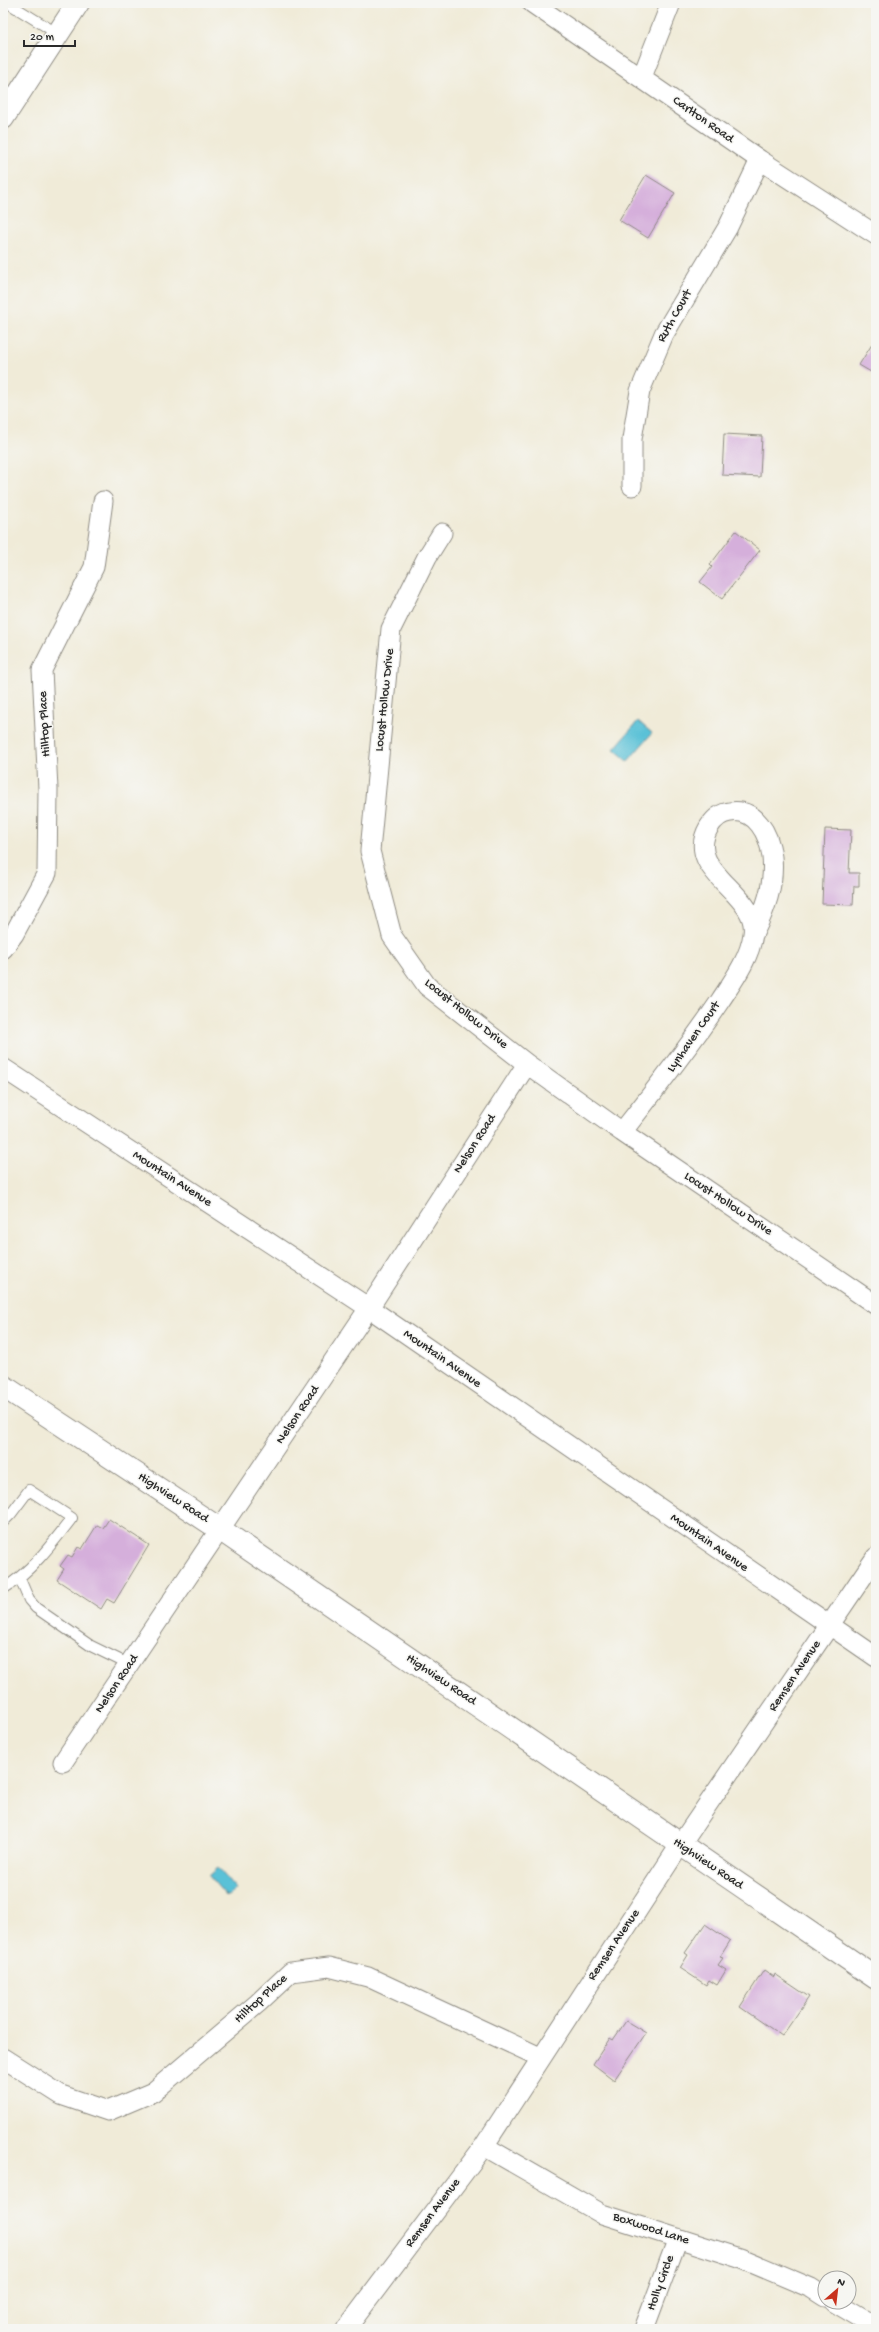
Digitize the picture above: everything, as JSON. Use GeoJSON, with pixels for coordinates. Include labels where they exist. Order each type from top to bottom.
{"type":"FeatureCollection","features":[{"type":"Feature","properties":{"kind":"street"},"geometry":{"type":"LineString","coordinates":[[3,118],[78,3]]}},
{"type":"Feature","properties":{"kind":"street","name":"Carlton Road"},"geometry":{"type":"LineString","coordinates":[[532,3],[642,77],[760,160],[876,235]]}},
{"type":"Feature","properties":{"kind":"street"},"geometry":{"type":"LineString","coordinates":[[642,77],[671,3]]}},
{"type":"Feature","properties":{"kind":"street","name":"Ruth Court"},"geometry":{"type":"LineString","coordinates":[[632,486],[632,438],[640,391],[664,334],[728,226],[760,160]]}},
{"type":"Feature","properties":{"kind":"street","name":"Hilltop Place"},"geometry":{"type":"LineString","coordinates":[[3,949],[14,934],[47,873],[48,789],[42,670],[94,567],[103,501]]}},
{"type":"Feature","properties":{"kind":"street","name":"Locust Hollow Drive"},"geometry":{"type":"LineString","coordinates":[[442,533],[426,557],[392,629],[370,851],[392,936],[427,986],[528,1064],[622,1132],[876,1305]]}},
{"type":"Feature","properties":{"kind":"street","name":"Lynhaven Court"},"geometry":{"type":"LineString","coordinates":[[622,1132],[689,1047],[739,971],[764,912],[771,890],[772,856],[767,836],[752,816],[743,812],[723,813],[713,820],[708,829],[704,839],[704,852],[708,863],[716,874],[749,913],[754,922],[753,935]]}},
{"type":"Feature","properties":{"kind":"street","name":"Nelson Road"},"geometry":{"type":"LineString","coordinates":[[63,1762],[221,1530],[369,1308],[528,1064]]}},
{"type":"Feature","properties":{"kind":"street","name":"Mountain Avenue"},"geometry":{"type":"LineString","coordinates":[[3,1068],[369,1308],[876,1657]]}},
{"type":"Feature","properties":{"kind":"street","name":"Highview Road"},"geometry":{"type":"LineString","coordinates":[[3,1386],[221,1530],[876,1978]]}},
{"type":"Feature","properties":{"kind":"street","name":"Remsen Avenue"},"geometry":{"type":"LineString","coordinates":[[346,2329],[484,2146],[540,2057],[680,1845],[876,1557]]}},
{"type":"Feature","properties":{"kind":"street","name":"Hilltop Place"},"geometry":{"type":"LineString","coordinates":[[3,2058],[61,2095],[108,2111],[153,2092],[258,2003],[291,1972],[329,1967],[368,1977],[540,2057]]}},
{"type":"Feature","properties":{"kind":"street","name":"Boxwood Lane"},"geometry":{"type":"LineString","coordinates":[[484,2146],[602,2214],[740,2258],[817,2292]]}},
{"type":"Feature","properties":{"kind":"street","name":"Holly Circle"},"geometry":{"type":"LineString","coordinates":[[644,2329],[678,2238]]}},
{"type":"Feature","properties":{"kind":"street"},"geometry":{"type":"LineString","coordinates":[[847,2310],[876,2328]]}},
{"type":"Feature","properties":{"kind":"lane"},"geometry":{"type":"LineString","coordinates":[[8,3],[58,34]]}},
{"type":"Feature","properties":{"kind":"lane"},"geometry":{"type":"LineString","coordinates":[[3,1522],[12,1514],[29,1490],[72,1518],[56,1539],[20,1579],[3,1589]]}},
{"type":"Feature","properties":{"kind":"lane"},"geometry":{"type":"LineString","coordinates":[[20,1579],[29,1600],[36,1608],[91,1646],[130,1665]]}},
{"type":"Feature","properties":{"kind":"water"},"geometry":{"type":"Polygon","coordinates":[[[638,721],[652,733],[628,761],[614,749],[638,721]]]}},
{"type":"Feature","properties":{"kind":"water"},"geometry":{"type":"Polygon","coordinates":[[[218,1868],[236,1889],[227,1897],[209,1876],[218,1868]]]}},
{"type":"Feature","properties":{"kind":"building"},"geometry":{"type":"Polygon","coordinates":[[[646,175],[675,193],[648,238],[619,220],[646,175]]]}},
{"type":"Feature","properties":{"kind":"building"},"geometry":{"type":"Polygon","coordinates":[[[876,338],[876,375],[859,365],[876,338]]]}},
{"type":"Feature","properties":{"kind":"building"},"geometry":{"type":"Polygon","coordinates":[[[724,434],[762,436],[760,477],[722,475],[724,434]]]}},
{"type":"Feature","properties":{"kind":"building"},"geometry":{"type":"Polygon","coordinates":[[[736,531],[760,550],[722,599],[700,582],[712,567],[710,565],[736,531]]]}},
{"type":"Feature","properties":{"kind":"building"},"geometry":{"type":"Polygon","coordinates":[[[825,829],[851,830],[849,873],[859,873],[859,886],[854,886],[853,905],[822,904],[825,829]]]}},
{"type":"Feature","properties":{"kind":"building"},"geometry":{"type":"Polygon","coordinates":[[[109,1519],[149,1545],[114,1603],[107,1599],[101,1609],[57,1580],[64,1569],[60,1566],[68,1555],[72,1557],[78,1547],[82,1549],[97,1525],[103,1528],[109,1519]]]}},
{"type":"Feature","properties":{"kind":"building"},"geometry":{"type":"Polygon","coordinates":[[[705,1924],[730,1941],[720,1957],[723,1958],[718,1965],[726,1970],[717,1985],[709,1980],[706,1985],[680,1968],[688,1955],[685,1953],[705,1924]]]}},
{"type":"Feature","properties":{"kind":"building"},"geometry":{"type":"Polygon","coordinates":[[[764,1970],[774,1977],[775,1974],[809,1997],[782,2036],[740,2007],[764,1970]]]}},
{"type":"Feature","properties":{"kind":"building"},"geometry":{"type":"Polygon","coordinates":[[[626,2021],[646,2033],[614,2080],[593,2064],[610,2038],[613,2040],[626,2021]]]}}]}
